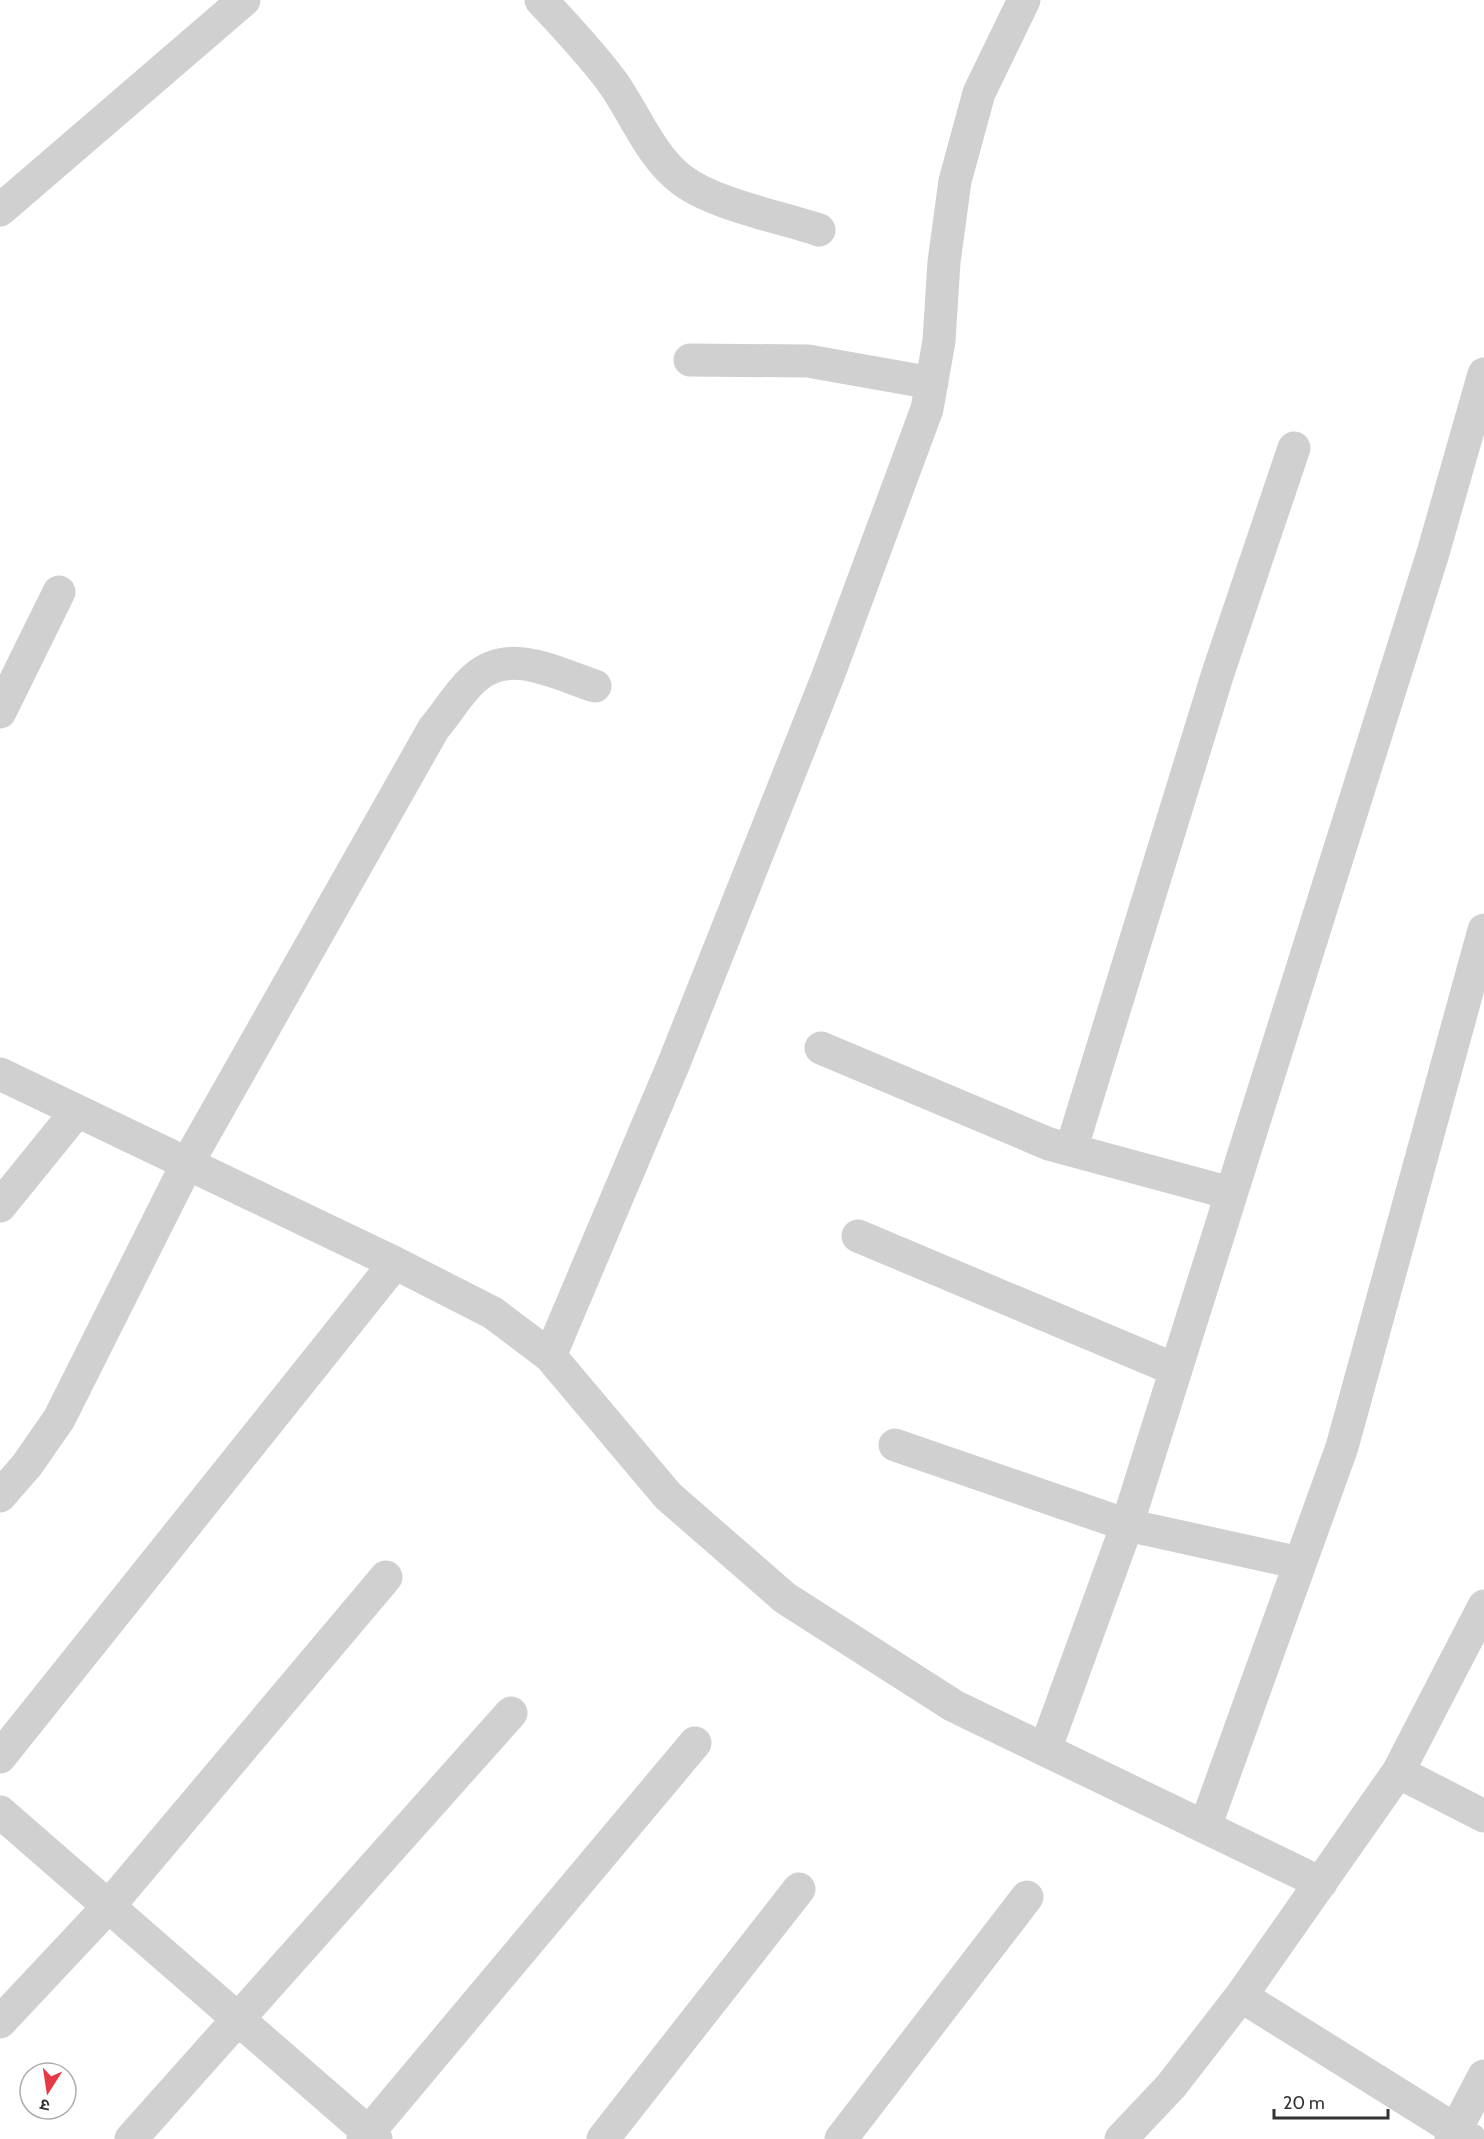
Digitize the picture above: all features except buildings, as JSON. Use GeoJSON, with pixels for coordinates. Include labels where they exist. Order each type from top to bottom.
{"type":"FeatureCollection","features":[{"type":"Feature","properties":{"kind":"street"},"geometry":{"type":"LineString","coordinates":[[541,0],[595,60],[665,164],[682,180],[707,195],[819,230]]}},
{"type":"Feature","properties":{"kind":"street"},"geometry":{"type":"LineString","coordinates":[[550,1356],[674,1063],[828,676],[927,409],[939,340],[944,262],[955,181],[979,93],[1024,0]]}},
{"type":"Feature","properties":{"kind":"street"},"geometry":{"type":"LineString","coordinates":[[0,210],[236,2]]}},
{"type":"Feature","properties":{"kind":"street"},"geometry":{"type":"LineString","coordinates":[[690,360],[808,361],[932,383]]}},
{"type":"Feature","properties":{"kind":"street"},"geometry":{"type":"LineString","coordinates":[[1045,1750],[1127,1525],[1174,1369],[1433,553],[1484,374]]}},
{"type":"Feature","properties":{"kind":"street"},"geometry":{"type":"LineString","coordinates":[[1071,1150],[1218,673],[1294,448]]}},
{"type":"Feature","properties":{"kind":"street"},"geometry":{"type":"LineString","coordinates":[[0,712],[59,592]]}},
{"type":"Feature","properties":{"kind":"street"},"geometry":{"type":"LineString","coordinates":[[0,1496],[27,1465],[59,1419],[187,1164],[434,728],[476,677],[497,664],[522,662],[595,686]]}},
{"type":"Feature","properties":{"kind":"street"},"geometry":{"type":"LineString","coordinates":[[1205,1827],[1342,1447],[1484,930]]}},
{"type":"Feature","properties":{"kind":"street"},"geometry":{"type":"LineString","coordinates":[[821,1048],[1049,1144],[1230,1193]]}},
{"type":"Feature","properties":{"kind":"street"},"geometry":{"type":"LineString","coordinates":[[0,1074],[395,1263],[493,1313],[550,1356],[668,1496],[785,1598],[954,1706],[1321,1883]]}},
{"type":"Feature","properties":{"kind":"street"},"geometry":{"type":"LineString","coordinates":[[0,1206],[77,1111]]}},
{"type":"Feature","properties":{"kind":"street"},"geometry":{"type":"LineString","coordinates":[[858,1236],[1174,1369]]}},
{"type":"Feature","properties":{"kind":"street"},"geometry":{"type":"LineString","coordinates":[[0,1757],[395,1263]]}},
{"type":"Feature","properties":{"kind":"street"},"geometry":{"type":"LineString","coordinates":[[896,1445],[1127,1525],[1300,1563]]}},
{"type":"Feature","properties":{"kind":"street"},"geometry":{"type":"LineString","coordinates":[[0,2022],[108,1907],[386,1577]]}},
{"type":"Feature","properties":{"kind":"street"},"geometry":{"type":"LineString","coordinates":[[1121,2139],[1171,2086],[1241,1996],[1398,1772],[1484,1606]]}},
{"type":"Feature","properties":{"kind":"street"},"geometry":{"type":"LineString","coordinates":[[131,2139],[511,1713]]}},
{"type":"Feature","properties":{"kind":"street"},"geometry":{"type":"LineString","coordinates":[[0,1812],[369,2137],[695,1743]]}},
{"type":"Feature","properties":{"kind":"street"},"geometry":{"type":"LineString","coordinates":[[1398,1772],[1484,1816]]}},
{"type":"Feature","properties":{"kind":"street"},"geometry":{"type":"LineString","coordinates":[[603,2139],[799,1889]]}},
{"type":"Feature","properties":{"kind":"street"},"geometry":{"type":"LineString","coordinates":[[841,2139],[1027,1897]]}},
{"type":"Feature","properties":{"kind":"street"},"geometry":{"type":"LineString","coordinates":[[1241,1996],[1459,2136],[1484,2076]]}}]}
